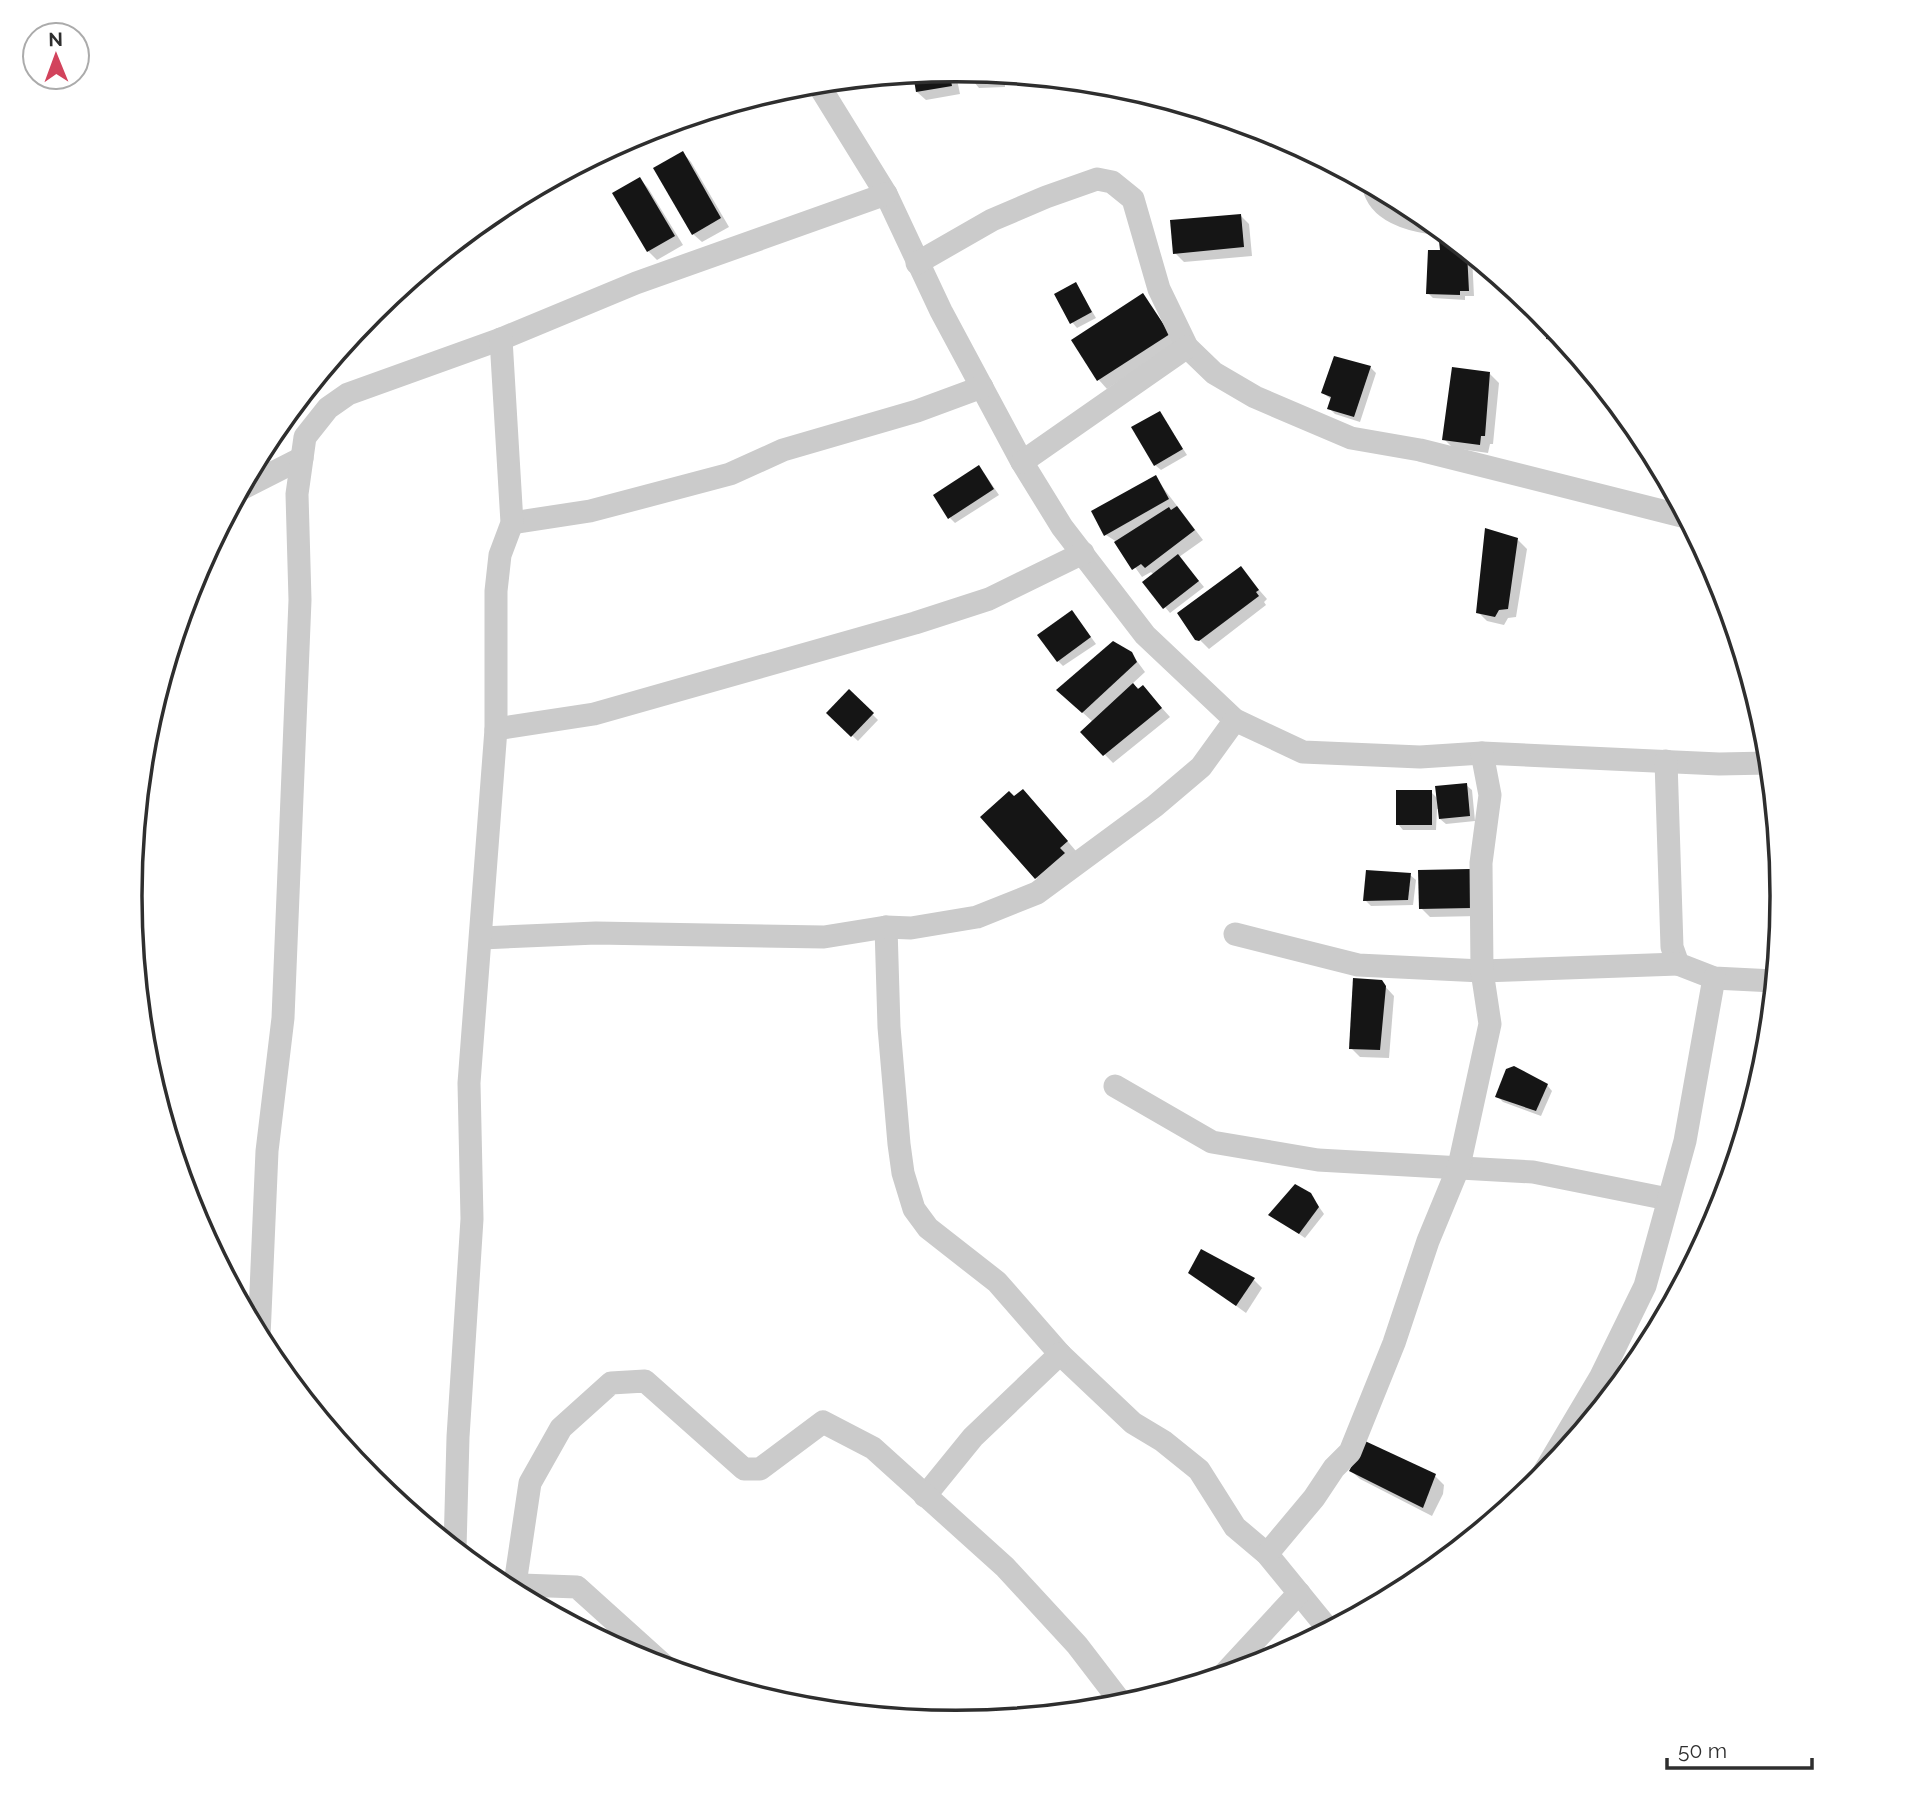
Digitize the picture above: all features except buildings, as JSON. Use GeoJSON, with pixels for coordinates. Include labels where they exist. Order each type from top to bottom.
{"type":"FeatureCollection","features":[{"type":"Feature","properties":{"kind":"street"},"geometry":{"type":"LineString","coordinates":[[824,93],[886,194],[917,262],[982,387],[1022,462],[1062,527],[1145,635],[1235,720],[1303,752],[1420,757],[1482,753],[1759,763]]}},
{"type":"Feature","properties":{"kind":"street"},"geometry":{"type":"LineString","coordinates":[[917,262],[992,220],[1046,197],[1097,179],[1112,182],[1133,199],[1159,289],[1187,346],[1214,373],[1255,397],[1351,438],[1483,465],[1674,514]]}},
{"type":"Feature","properties":{"kind":"street"},"geometry":{"type":"LineString","coordinates":[[260,1318],[267,1151],[284,1004],[300,600],[296,494],[305,437],[328,408],[348,394],[501,339],[636,283],[886,194]]}},
{"type":"Feature","properties":{"kind":"street"},"geometry":{"type":"LineString","coordinates":[[1376,199],[1388,210],[1399,213]]}},
{"type":"Feature","properties":{"kind":"street"},"geometry":{"type":"LineString","coordinates":[[455,1538],[458,1437],[472,1219],[469,1083],[496,729],[496,591],[500,555],[512,523],[501,339]]}},
{"type":"Feature","properties":{"kind":"street"},"geometry":{"type":"LineString","coordinates":[[1022,462],[1187,346]]}},
{"type":"Feature","properties":{"kind":"street"},"geometry":{"type":"LineString","coordinates":[[512,523],[590,511],[730,474],[783,450],[917,411],[982,387]]}},
{"type":"Feature","properties":{"kind":"street"},"geometry":{"type":"LineString","coordinates":[[255,482],[302,458]]}},
{"type":"Feature","properties":{"kind":"street"},"geometry":{"type":"LineString","coordinates":[[496,729],[594,714],[915,623],[989,599],[1083,553]]}},
{"type":"Feature","properties":{"kind":"street"},"geometry":{"type":"LineString","coordinates":[[482,938],[596,933],[824,937],[886,927],[911,928],[977,917],[1037,893],[1201,767],[1235,720]]}},
{"type":"Feature","properties":{"kind":"street"},"geometry":{"type":"LineString","coordinates":[[1267,1554],[1334,1468],[1350,1452],[1394,1343],[1428,1241],[1459,1166],[1490,1024],[1482,971],[1481,863],[1490,795],[1482,753]]}},
{"type":"Feature","properties":{"kind":"street"},"geometry":{"type":"LineString","coordinates":[[1666,761],[1672,947],[1678,964]]}},
{"type":"Feature","properties":{"kind":"street"},"geometry":{"type":"LineString","coordinates":[[886,927],[889,1027],[899,1144],[903,1172],[914,1209],[928,1228],[997,1282],[1060,1353],[1133,1423],[1163,1441],[1199,1470],[1235,1527],[1267,1554],[1323,1623]]}},
{"type":"Feature","properties":{"kind":"street"},"geometry":{"type":"LineString","coordinates":[[1235,934],[1357,965],[1482,971],[1678,964],[1714,978],[1766,981]]}},
{"type":"Feature","properties":{"kind":"street"},"geometry":{"type":"LineString","coordinates":[[1565,1436],[1600,1378],[1645,1286],[1685,1141],[1714,978]]}},
{"type":"Feature","properties":{"kind":"street"},"geometry":{"type":"LineString","coordinates":[[1115,1086],[1212,1142],[1318,1160],[1459,1166],[1581,1179],[1668,1199]]}},
{"type":"Feature","properties":{"kind":"street"},"geometry":{"type":"LineString","coordinates":[[925,1496],[973,1437],[1060,1353]]}},
{"type":"Feature","properties":{"kind":"street"},"geometry":{"type":"LineString","coordinates":[[508,1576],[530,1483],[561,1428],[611,1383],[645,1381],[744,1469],[760,1469],[823,1422],[873,1448],[1005,1567],[1077,1645],[1115,1695]]}},
{"type":"Feature","properties":{"kind":"street"},"geometry":{"type":"LineString","coordinates":[[521,1585],[577,1587],[590,1595],[645,1649]]}},
{"type":"Feature","properties":{"kind":"street"},"geometry":{"type":"LineString","coordinates":[[1236,1661],[1299,1593]]}}]}
